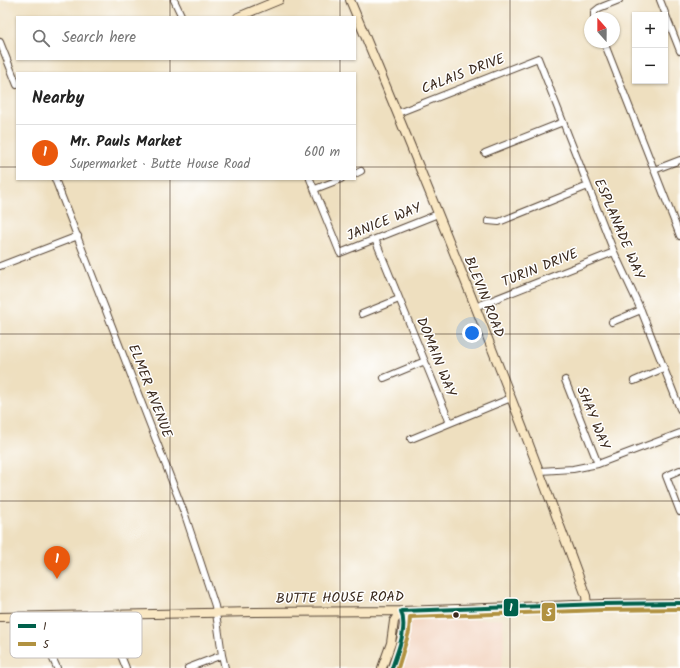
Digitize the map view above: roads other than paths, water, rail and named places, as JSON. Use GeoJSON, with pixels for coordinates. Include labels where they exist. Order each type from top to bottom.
{"type":"FeatureCollection","features":[{"type":"Feature","properties":{"kind":"street"},"geometry":{"type":"LineString","coordinates":[[174,0],[182,16]]}},
{"type":"Feature","properties":{"kind":"street"},"geometry":{"type":"LineString","coordinates":[[240,16],[278,0]]}},
{"type":"Feature","properties":{"kind":"street","name":"BLEVIN ROAD"},"geometry":{"type":"LineString","coordinates":[[350,0],[398,113],[540,471],[586,596],[587,605]]}},
{"type":"Feature","properties":{"kind":"street"},"geometry":{"type":"LineString","coordinates":[[597,12],[600,8],[619,0]]}},
{"type":"Feature","properties":{"kind":"street"},"geometry":{"type":"LineString","coordinates":[[660,0],[680,51]]}},
{"type":"Feature","properties":{"kind":"street"},"geometry":{"type":"LineString","coordinates":[[0,42],[3,58],[16,83]]}},
{"type":"Feature","properties":{"kind":"street"},"geometry":{"type":"LineString","coordinates":[[606,48],[654,170],[679,229],[680,236]]}},
{"type":"Feature","properties":{"kind":"street","name":"CALAIS DRIVE"},"geometry":{"type":"LineString","coordinates":[[398,113],[538,58]]}},
{"type":"Feature","properties":{"kind":"street","name":"ESPLANADE WAY"},"geometry":{"type":"LineString","coordinates":[[538,58],[614,252],[641,310],[680,409]]}},
{"type":"Feature","properties":{"kind":"street"},"geometry":{"type":"LineString","coordinates":[[485,153],[563,122]]}},
{"type":"Feature","properties":{"kind":"street"},"geometry":{"type":"LineString","coordinates":[[654,170],[680,160]]}},
{"type":"Feature","properties":{"kind":"street","name":"ELMER AVENUE"},"geometry":{"type":"LineString","coordinates":[[55,180],[186,515],[216,606],[225,668]]}},
{"type":"Feature","properties":{"kind":"street"},"geometry":{"type":"LineString","coordinates":[[310,180],[314,189],[338,180]]}},
{"type":"Feature","properties":{"kind":"street"},"geometry":{"type":"LineString","coordinates":[[488,221],[499,222],[588,186]]}},
{"type":"Feature","properties":{"kind":"street","name":"JANICE WAY"},"geometry":{"type":"LineString","coordinates":[[314,189],[340,253],[438,214]]}},
{"type":"Feature","properties":{"kind":"street"},"geometry":{"type":"LineString","coordinates":[[0,266],[78,236]]}},
{"type":"Feature","properties":{"kind":"street","name":"DOMAIN WAY"},"geometry":{"type":"LineString","coordinates":[[375,239],[450,423]]}},
{"type":"Feature","properties":{"kind":"street","name":"TURIN DRIVE"},"geometry":{"type":"LineString","coordinates":[[475,307],[614,252]]}},
{"type":"Feature","properties":{"kind":"street"},"geometry":{"type":"LineString","coordinates":[[362,314],[399,299]]}},
{"type":"Feature","properties":{"kind":"street"},"geometry":{"type":"LineString","coordinates":[[612,322],[641,310]]}},
{"type":"Feature","properties":{"kind":"street"},"geometry":{"type":"LineString","coordinates":[[384,378],[425,362]]}},
{"type":"Feature","properties":{"kind":"street"},"geometry":{"type":"LineString","coordinates":[[634,381],[664,368]]}},
{"type":"Feature","properties":{"kind":"street","name":"SHAY WAY"},"geometry":{"type":"LineString","coordinates":[[565,380],[598,464]]}},
{"type":"Feature","properties":{"kind":"street"},"geometry":{"type":"LineString","coordinates":[[411,439],[511,398]]}},
{"type":"Feature","properties":{"kind":"street"},"geometry":{"type":"LineString","coordinates":[[540,471],[573,469],[598,464],[680,433]]}},
{"type":"Feature","properties":{"kind":"street"},"geometry":{"type":"LineString","coordinates":[[680,470],[666,476],[680,512]]}},
{"type":"Feature","properties":{"kind":"street","name":"BUTTE HOUSE ROAD"},"geometry":{"type":"LineString","coordinates":[[142,614],[401,611],[680,603]]}},
{"type":"Feature","properties":{"kind":"street"},"geometry":{"type":"LineString","coordinates":[[382,668],[391,643],[394,621],[401,611]]}},
{"type":"Feature","properties":{"kind":"street"},"geometry":{"type":"LineString","coordinates":[[392,668],[404,625],[401,611]]}},
{"type":"Feature","properties":{"kind":"street","name":"BUTTE HOUSE ROAD"},"geometry":{"type":"LineString","coordinates":[[0,617],[10,617]]}},
{"type":"Feature","properties":{"kind":"street"},"geometry":{"type":"LineString","coordinates":[[188,668],[222,655]]}},
{"type":"Feature","properties":{"kind":"street"},"geometry":{"type":"LineString","coordinates":[[53,658],[57,668]]}},
{"type":"Feature","properties":{"kind":"street"},"geometry":{"type":"LineString","coordinates":[[122,658],[126,668]]}},
{"type":"Feature","properties":{"kind":"place","name":"Mr. Pauls Market"},"geometry":{"type":"Point","coordinates":[57,579]}}]}
